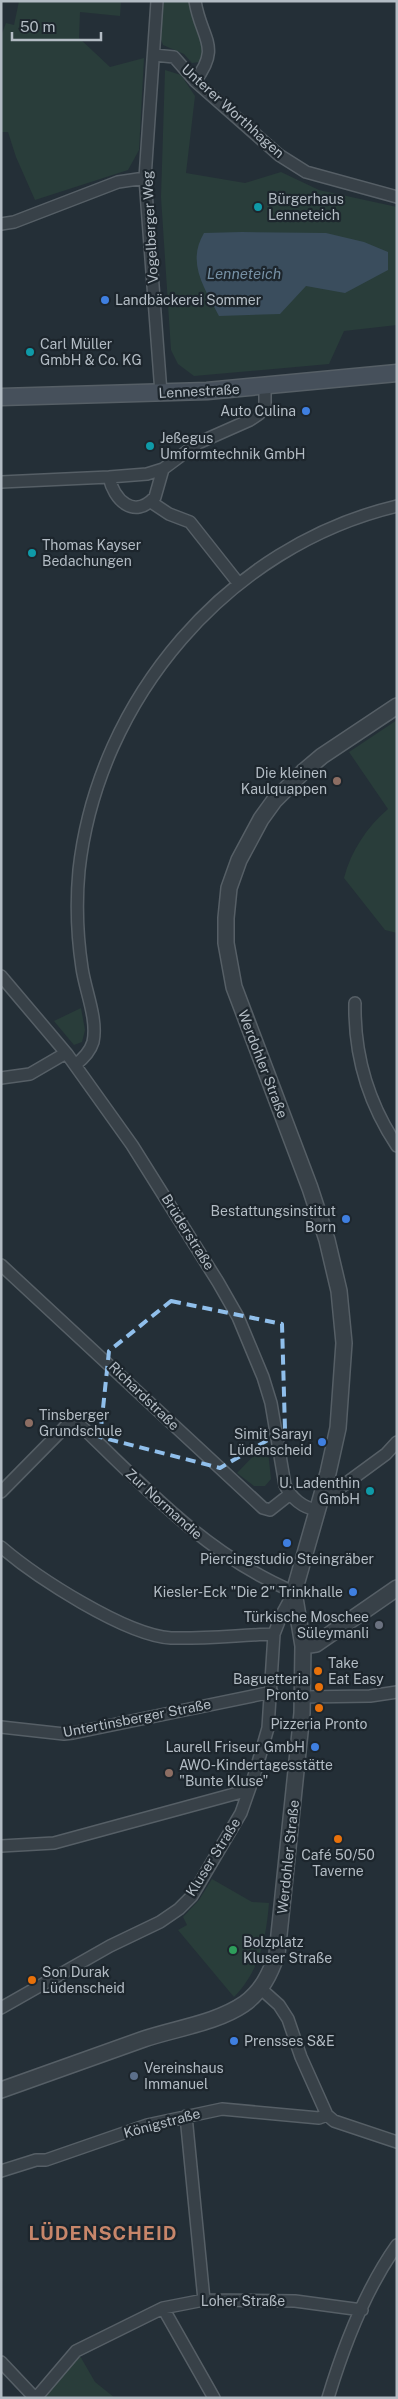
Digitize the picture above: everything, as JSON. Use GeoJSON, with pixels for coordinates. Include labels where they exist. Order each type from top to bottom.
{"type":"FeatureCollection","features":[{"type":"Feature","properties":{"kind":"main road","name":"Lennestraße"},"geometry":{"type":"LineString","coordinates":[[1,397],[161,393],[265,386],[397,373]]}},
{"type":"Feature","properties":{"kind":"street","name":"Vogelberger Weg"},"geometry":{"type":"LineString","coordinates":[[157,1],[145,178],[161,393]]}},
{"type":"Feature","properties":{"kind":"street"},"geometry":{"type":"LineString","coordinates":[[195,1],[198,19],[208,41],[209,56],[206,66],[195,81]]}},
{"type":"Feature","properties":{"kind":"street","name":"Unterer Worthhagen"},"geometry":{"type":"LineString","coordinates":[[154,55],[174,57],[195,81],[279,155],[306,172],[397,197]]}},
{"type":"Feature","properties":{"kind":"street"},"geometry":{"type":"LineString","coordinates":[[1,224],[14,222],[118,182],[145,178]]}},
{"type":"Feature","properties":{"kind":"street"},"geometry":{"type":"LineString","coordinates":[[1,482],[147,474],[163,469],[198,443],[250,420],[259,414],[265,405],[265,386]]}},
{"type":"Feature","properties":{"kind":"street"},"geometry":{"type":"LineString","coordinates":[[109,477],[115,494],[128,505],[141,506],[151,502],[158,492],[163,469]]}},
{"type":"Feature","properties":{"kind":"street"},"geometry":{"type":"LineString","coordinates":[[151,502],[169,514],[190,522],[239,584]]}},
{"type":"Feature","properties":{"kind":"street"},"geometry":{"type":"LineString","coordinates":[[75,1065],[90,1052],[94,1031],[82,968],[77,897],[83,842],[96,790],[110,751],[144,688],[192,626],[239,584],[279,555],[302,542],[336,527],[397,506]]}},
{"type":"Feature","properties":{"kind":"street","name":"Werdohler Straße"},"geometry":{"type":"LineString","coordinates":[[274,1634],[294,1592],[324,1487],[338,1428],[342,1399],[344,1342],[339,1291],[327,1240],[310,1188],[234,987],[226,943],[229,888],[239,860],[260,820],[274,801],[322,756],[397,706]]}},
{"type":"Feature","properties":{"kind":"street","name":"Brüderstraße"},"geometry":{"type":"LineString","coordinates":[[1,976],[75,1065],[177,1213],[238,1317],[271,1403],[284,1482],[289,1495]]}},
{"type":"Feature","properties":{"kind":"street"},"geometry":{"type":"LineString","coordinates":[[355,1003],[358,1045],[368,1090],[382,1123],[397,1146]]}},
{"type":"Feature","properties":{"kind":"street"},"geometry":{"type":"LineString","coordinates":[[1,1078],[30,1074],[52,1063],[66,1053]]}},
{"type":"Feature","properties":{"kind":"street","name":"Richardstraße"},"geometry":{"type":"LineString","coordinates":[[1,1265],[263,1508],[270,1510],[289,1495]]}},
{"type":"Feature","properties":{"kind":"street","name":"Zur Normandie"},"geometry":{"type":"LineString","coordinates":[[1,1492],[68,1424],[78,1424],[197,1536],[273,1584],[294,1592]]}},
{"type":"Feature","properties":{"kind":"street"},"geometry":{"type":"LineString","coordinates":[[324,1487],[337,1490],[386,1454],[397,1442]]}},
{"type":"Feature","properties":{"kind":"street"},"geometry":{"type":"LineString","coordinates":[[289,1495],[311,1509],[317,1510]]}},
{"type":"Feature","properties":{"kind":"street"},"geometry":{"type":"LineString","coordinates":[[1,1547],[42,1580],[134,1628],[170,1638],[274,1634]]}},
{"type":"Feature","properties":{"kind":"street"},"geometry":{"type":"LineString","coordinates":[[303,1646],[316,1644],[397,1588]]}},
{"type":"Feature","properties":{"kind":"street","name":"Werdohler Straße"},"geometry":{"type":"LineString","coordinates":[[1,2090],[145,2039],[227,2014],[244,2003],[260,1988],[270,1973],[280,1933],[303,1697],[303,1646],[294,1592]]}},
{"type":"Feature","properties":{"kind":"street","name":"Kluser Straße"},"geometry":{"type":"LineString","coordinates":[[1,2008],[110,1946],[160,1922],[179,1909],[192,1896],[241,1813],[249,1790],[268,1728],[272,1692],[274,1634]]}},
{"type":"Feature","properties":{"kind":"street","name":"Untertinsberger Straße"},"geometry":{"type":"LineString","coordinates":[[1,1726],[64,1734],[73,1733],[272,1692]]}},
{"type":"Feature","properties":{"kind":"street"},"geometry":{"type":"LineString","coordinates":[[303,1697],[370,1696],[397,1692]]}},
{"type":"Feature","properties":{"kind":"street"},"geometry":{"type":"LineString","coordinates":[[1,1846],[54,1842],[249,1790]]}},
{"type":"Feature","properties":{"kind":"street"},"geometry":{"type":"LineString","coordinates":[[260,1988],[279,2005],[288,2019],[301,2058],[327,2115],[334,2121],[397,2142]]}},
{"type":"Feature","properties":{"kind":"street","name":"Königstraße"},"geometry":{"type":"LineString","coordinates":[[1,2171],[36,2160],[46,2160],[147,2125],[222,2108],[319,2118],[327,2115]]}},
{"type":"Feature","properties":{"kind":"street"},"geometry":{"type":"LineString","coordinates":[[186,2116],[204,2300]]}},
{"type":"Feature","properties":{"kind":"street"},"geometry":{"type":"LineString","coordinates":[[328,2398],[372,2286],[397,2245]]}},
{"type":"Feature","properties":{"kind":"street","name":"Loher Straße"},"geometry":{"type":"LineString","coordinates":[[36,2398],[76,2352],[162,2308],[204,2300],[295,2301],[362,2310]]}},
{"type":"Feature","properties":{"kind":"street"},"geometry":{"type":"LineString","coordinates":[[162,2308],[214,2398]]}},
{"type":"Feature","properties":{"kind":"street"},"geometry":{"type":"LineString","coordinates":[[1,2362],[36,2398]]}},
{"type":"Feature","properties":{"kind":"highlighted area"},"geometry":{"type":"Polygon","coordinates":[[[171,1301],[282,1324],[285,1430],[220,1468],[100,1437],[109,1351],[171,1301]]]}},
{"type":"Feature","properties":{"kind":"green space"},"geometry":{"type":"Polygon","coordinates":[[[19,1],[121,1],[120,16],[80,12],[79,38],[110,67],[144,58],[139,150],[128,170],[35,200],[16,157],[8,132],[1,132],[1,36],[6,23],[14,25],[19,1]]]}},
{"type":"Feature","properties":{"kind":"green space"},"geometry":{"type":"Polygon","coordinates":[[[161,1],[189,1],[191,14],[204,45],[200,62],[192,63],[184,54],[163,45],[158,31],[161,1]]]}},
{"type":"Feature","properties":{"kind":"green space"},"geometry":{"type":"Polygon","coordinates":[[[165,70],[181,75],[195,96],[186,173],[245,183],[281,172],[319,190],[397,207],[397,325],[344,331],[329,364],[194,376],[178,364],[171,350],[161,197],[165,70]]]}},
{"type":"Feature","properties":{"kind":"green space"},"geometry":{"type":"Polygon","coordinates":[[[397,720],[397,933],[385,930],[344,878],[355,849],[373,824],[388,809],[349,752],[397,720]]]}},
{"type":"Feature","properties":{"kind":"green space"},"geometry":{"type":"Polygon","coordinates":[[[81,1008],[85,1030],[82,1042],[74,1045],[54,1021],[81,1008]]]}},
{"type":"Feature","properties":{"kind":"green space"},"geometry":{"type":"Polygon","coordinates":[[[267,1442],[271,1479],[265,1486],[254,1486],[237,1473],[267,1442]]]}},
{"type":"Feature","properties":{"kind":"green space"},"geometry":{"type":"Polygon","coordinates":[[[212,1879],[252,1902],[269,1903],[266,1929],[256,1965],[243,1987],[234,1997],[178,1930],[187,1925],[183,1917],[199,1900],[212,1879]]]}},
{"type":"Feature","properties":{"kind":"green space"},"geometry":{"type":"Polygon","coordinates":[[[80,2356],[95,2382],[115,2398],[44,2398],[80,2356]]]}},
{"type":"Feature","properties":{"kind":"water","name":"Lenneteich"},"geometry":{"type":"Polygon","coordinates":[[[204,233],[326,233],[364,242],[388,252],[388,270],[345,293],[306,286],[280,314],[219,316],[203,286],[200,276],[197,265],[199,244],[204,233]]]}},
{"type":"Feature","properties":{"kind":"place","name":"Bürgerhaus Lenneteich"},"geometry":{"type":"Point","coordinates":[258,207]}},
{"type":"Feature","properties":{"kind":"place","name":"Landbäckerei Sommer"},"geometry":{"type":"Point","coordinates":[105,300]}},
{"type":"Feature","properties":{"kind":"place","name":"Carl Müller GmbH & Co. KG"},"geometry":{"type":"Point","coordinates":[30,352]}},
{"type":"Feature","properties":{"kind":"place","name":"Auto Culina"},"geometry":{"type":"Point","coordinates":[306,411]}},
{"type":"Feature","properties":{"kind":"place","name":"Jeßegus Umformtechnik GmbH"},"geometry":{"type":"Point","coordinates":[150,446]}},
{"type":"Feature","properties":{"kind":"place","name":"Thomas Kayser Bedachungen"},"geometry":{"type":"Point","coordinates":[32,553]}},
{"type":"Feature","properties":{"kind":"place","name":"Die kleinen Kaulquappen"},"geometry":{"type":"Point","coordinates":[337,781]}},
{"type":"Feature","properties":{"kind":"place","name":"Bestattungsinstitut Born"},"geometry":{"type":"Point","coordinates":[346,1219]}},
{"type":"Feature","properties":{"kind":"place","name":"Tinsberger Grundschule"},"geometry":{"type":"Point","coordinates":[29,1423]}},
{"type":"Feature","properties":{"kind":"place","name":"Simit Sarayı Lüdenscheid"},"geometry":{"type":"Point","coordinates":[322,1442]}},
{"type":"Feature","properties":{"kind":"place","name":"U. Ladenthin GmbH"},"geometry":{"type":"Point","coordinates":[370,1491]}},
{"type":"Feature","properties":{"kind":"place","name":"Piercingstudio Steingräber"},"geometry":{"type":"Point","coordinates":[287,1543]}},
{"type":"Feature","properties":{"kind":"place","name":"Kiesler-Eck \"Die 2\" Trinkhalle"},"geometry":{"type":"Point","coordinates":[353,1592]}},
{"type":"Feature","properties":{"kind":"place","name":"Türkische Moschee Süleymanli"},"geometry":{"type":"Point","coordinates":[379,1625]}},
{"type":"Feature","properties":{"kind":"place","name":"Take Eat Easy"},"geometry":{"type":"Point","coordinates":[318,1671]}},
{"type":"Feature","properties":{"kind":"place","name":"Baguetteria Pronto"},"geometry":{"type":"Point","coordinates":[319,1687]}},
{"type":"Feature","properties":{"kind":"place","name":"Pizzeria Pronto"},"geometry":{"type":"Point","coordinates":[319,1708]}},
{"type":"Feature","properties":{"kind":"place","name":"Laurell Friseur GmbH"},"geometry":{"type":"Point","coordinates":[315,1747]}},
{"type":"Feature","properties":{"kind":"place","name":"AWO-Kindertagesstätte \"Bunte Kluse\""},"geometry":{"type":"Point","coordinates":[169,1773]}},
{"type":"Feature","properties":{"kind":"place","name":"Café 50/50 Taverne"},"geometry":{"type":"Point","coordinates":[338,1839]}},
{"type":"Feature","properties":{"kind":"place","name":"Bolzplatz Kluser Straße"},"geometry":{"type":"Point","coordinates":[233,1950]}},
{"type":"Feature","properties":{"kind":"place","name":"Son Durak Lüdenscheid"},"geometry":{"type":"Point","coordinates":[32,1980]}},
{"type":"Feature","properties":{"kind":"place","name":"Prensses S&E"},"geometry":{"type":"Point","coordinates":[234,2041]}},
{"type":"Feature","properties":{"kind":"place","name":"Vereinshaus Immanuel"},"geometry":{"type":"Point","coordinates":[134,2076]}},
{"type":"Feature","properties":{"kind":"district","name":"LÜDENSCHEID"},"geometry":{"type":"Point","coordinates":[103,2233]}}]}
